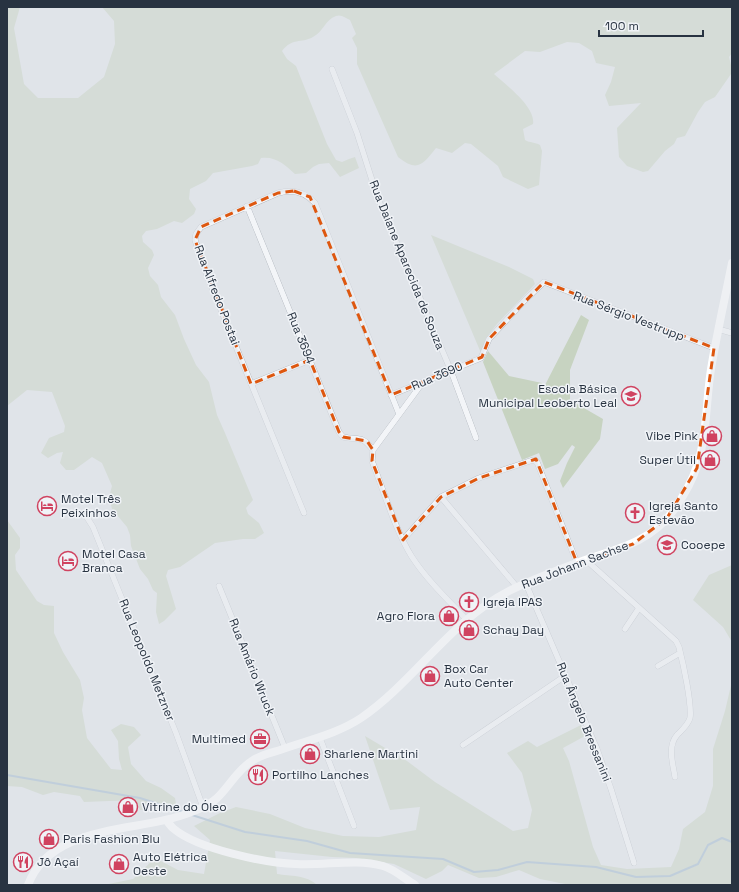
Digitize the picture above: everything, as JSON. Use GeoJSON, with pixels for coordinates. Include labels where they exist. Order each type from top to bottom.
{"type":"FeatureCollection","features":[{"type":"Feature","properties":{"kind":"street","name":"Rua Daiane Aparecida de Souza"},"geometry":{"type":"LineString","coordinates":[[332,69],[357,133],[378,198],[450,371],[476,438]]}},
{"type":"Feature","properties":{"kind":"street","name":"Rua Alfredo Postai"},"geometry":{"type":"LineString","coordinates":[[304,513],[206,273],[196,240],[196,234],[201,227],[278,193],[294,191],[310,197],[315,203],[399,414]]}},
{"type":"Feature","properties":{"kind":"street","name":"Rua 3694"},"geometry":{"type":"LineString","coordinates":[[247,206],[339,432],[343,437],[358,438],[367,441],[373,450]]}},
{"type":"Feature","properties":{"kind":"street","name":"Rua Johann Sachse"},"geometry":{"type":"LineString","coordinates":[[28,885],[39,864],[64,846],[109,830],[166,820],[203,807],[215,800],[238,772],[249,762],[258,757],[320,738],[348,726],[376,708],[403,683],[448,636],[489,603],[517,587],[577,563],[633,544],[651,533],[667,518],[685,492],[697,468],[700,457],[714,348],[732,264]]}},
{"type":"Feature","properties":{"kind":"street","name":"Rua Sérgio Vestrupp"},"geometry":{"type":"LineString","coordinates":[[483,356],[489,338],[544,282],[714,348]]}},
{"type":"Feature","properties":{"kind":"street"},"geometry":{"type":"LineString","coordinates":[[718,330],[732,333]]}},
{"type":"Feature","properties":{"kind":"street","name":"Rua 3690"},"geometry":{"type":"LineString","coordinates":[[391,395],[483,356]]}},
{"type":"Feature","properties":{"kind":"street"},"geometry":{"type":"LineString","coordinates":[[252,384],[310,360]]}},
{"type":"Feature","properties":{"kind":"street"},"geometry":{"type":"LineString","coordinates":[[423,382],[373,450],[372,461],[403,540],[412,557],[424,574],[467,620]]}},
{"type":"Feature","properties":{"kind":"street"},"geometry":{"type":"LineString","coordinates":[[403,540],[441,497],[479,478],[536,460],[577,563]]}},
{"type":"Feature","properties":{"kind":"street"},"geometry":{"type":"LineString","coordinates":[[441,497],[517,587]]}},
{"type":"Feature","properties":{"kind":"street","name":"Rua Leopoldo Metzner"},"geometry":{"type":"LineString","coordinates":[[86,516],[93,527],[176,733],[203,807]]}},
{"type":"Feature","properties":{"kind":"street"},"geometry":{"type":"LineString","coordinates":[[586,560],[676,641],[680,653],[690,705],[690,717],[688,723],[672,744],[671,756],[675,777]]}},
{"type":"Feature","properties":{"kind":"street","name":"Rua Ângelo Bressanini"},"geometry":{"type":"LineString","coordinates":[[526,584],[597,749],[634,863]]}},
{"type":"Feature","properties":{"kind":"street","name":"Rua Amário Wruck"},"geometry":{"type":"LineString","coordinates":[[219,586],[285,748]]}},
{"type":"Feature","properties":{"kind":"street"},"geometry":{"type":"LineString","coordinates":[[625,629],[640,608]]}},
{"type":"Feature","properties":{"kind":"street"},"geometry":{"type":"LineString","coordinates":[[658,666],[680,653]]}},
{"type":"Feature","properties":{"kind":"street"},"geometry":{"type":"LineString","coordinates":[[463,745],[565,676]]}},
{"type":"Feature","properties":{"kind":"street"},"geometry":{"type":"LineString","coordinates":[[320,738],[354,826]]}},
{"type":"Feature","properties":{"kind":"street"},"geometry":{"type":"LineString","coordinates":[[166,820],[173,829],[189,838],[219,850],[248,857],[296,864],[341,862],[370,863],[385,867],[415,885]]}},
{"type":"Feature","properties":{"kind":"highlighted area"},"geometry":{"type":"Polygon","coordinates":[[[294,191],[310,197],[391,395],[482,357],[489,339],[544,282],[714,348],[697,468],[667,518],[633,544],[577,563],[536,459],[479,478],[441,497],[403,540],[372,461],[373,450],[367,441],[343,437],[339,432],[310,360],[251,384],[195,240],[201,227],[278,193],[294,191]]]}},
{"type":"Feature","properties":{"kind":"green space"},"geometry":{"type":"Polygon","coordinates":[[[7,7],[20,7],[14,28],[24,84],[38,98],[78,98],[104,77],[115,44],[114,21],[102,7],[732,7],[732,53],[729,57],[732,69],[731,74],[715,97],[705,102],[685,136],[677,138],[674,144],[665,151],[648,171],[643,172],[627,166],[619,157],[617,128],[641,103],[609,106],[605,95],[611,82],[615,67],[596,63],[592,51],[579,43],[567,42],[540,52],[525,51],[494,74],[519,97],[533,117],[533,124],[523,129],[525,140],[540,145],[542,151],[539,185],[528,189],[503,177],[498,166],[471,144],[465,143],[452,153],[436,148],[424,162],[415,165],[411,165],[398,157],[357,64],[357,48],[352,38],[356,34],[350,20],[342,16],[336,16],[329,20],[313,37],[293,42],[286,47],[282,51],[287,59],[296,66],[327,144],[336,160],[342,162],[355,157],[359,168],[340,177],[329,163],[319,164],[306,173],[295,174],[288,167],[276,160],[271,158],[261,158],[258,164],[252,166],[213,173],[206,181],[190,189],[189,199],[196,209],[194,214],[182,223],[174,221],[157,229],[146,231],[142,236],[143,242],[152,250],[154,255],[148,268],[150,276],[158,285],[161,297],[175,315],[196,365],[209,382],[217,415],[253,500],[246,508],[248,514],[259,523],[264,533],[255,539],[215,543],[180,567],[168,570],[166,576],[176,609],[159,624],[156,612],[157,593],[153,590],[148,579],[140,569],[131,546],[130,535],[127,527],[112,509],[109,497],[112,486],[102,463],[92,457],[74,470],[66,470],[60,463],[63,452],[57,453],[48,458],[41,453],[49,438],[64,432],[65,426],[52,392],[27,390],[7,406],[7,7]]]}},
{"type":"Feature","properties":{"kind":"green space"},"geometry":{"type":"Polygon","coordinates":[[[431,235],[509,267],[533,279],[535,284],[497,324],[486,338],[481,353],[431,235]]]}},
{"type":"Feature","properties":{"kind":"green space"},"geometry":{"type":"Polygon","coordinates":[[[581,315],[589,320],[570,370],[570,400],[603,419],[600,439],[563,488],[560,481],[575,447],[572,445],[558,464],[545,469],[539,453],[522,460],[483,362],[488,351],[509,376],[542,383],[544,387],[581,315]]]}},
{"type":"Feature","properties":{"kind":"green space"},"geometry":{"type":"Polygon","coordinates":[[[7,520],[20,538],[20,548],[15,555],[16,570],[37,601],[44,605],[54,606],[54,633],[63,652],[80,680],[84,698],[82,710],[87,738],[111,769],[122,770],[119,759],[118,741],[111,730],[121,724],[134,727],[141,735],[128,747],[131,764],[146,781],[161,788],[175,798],[176,804],[164,810],[140,810],[135,800],[84,802],[80,796],[54,792],[43,795],[22,787],[7,786],[7,520]]]}},
{"type":"Feature","properties":{"kind":"green space"},"geometry":{"type":"Polygon","coordinates":[[[732,565],[732,642],[723,627],[693,600],[709,575],[732,565]]]}},
{"type":"Feature","properties":{"kind":"green space"},"geometry":{"type":"Polygon","coordinates":[[[732,681],[731,885],[570,885],[540,879],[519,870],[496,877],[479,878],[448,865],[442,871],[426,879],[394,864],[356,858],[275,851],[277,874],[308,879],[317,885],[104,885],[133,879],[155,858],[178,870],[204,874],[210,840],[194,826],[236,807],[270,814],[305,828],[343,836],[379,837],[416,830],[420,807],[390,810],[365,736],[407,761],[435,782],[513,831],[528,828],[532,810],[522,773],[507,753],[528,741],[537,747],[581,725],[585,736],[563,748],[569,761],[593,847],[601,865],[627,869],[671,867],[679,849],[683,829],[705,812],[713,786],[713,749],[725,711],[732,681]]]}},
{"type":"Feature","properties":{"kind":"waterway"},"geometry":{"type":"LineString","coordinates":[[7,775],[140,798],[183,812]]}},
{"type":"Feature","properties":{"kind":"waterway"},"geometry":{"type":"LineString","coordinates":[[192,815],[245,832],[307,841],[350,853],[443,859],[474,872],[498,870],[527,862],[596,867],[636,877],[670,876],[698,864],[708,845],[722,838],[732,842]]}},
{"type":"Feature","properties":{"kind":"place","name":"Escola Básica Municipal Leoberto Leal"},"geometry":{"type":"Point","coordinates":[631,396]}},
{"type":"Feature","properties":{"kind":"place","name":"Vibe Pink"},"geometry":{"type":"Point","coordinates":[712,436]}},
{"type":"Feature","properties":{"kind":"place","name":"Super Útil"},"geometry":{"type":"Point","coordinates":[710,460]}},
{"type":"Feature","properties":{"kind":"place","name":"Motel Três Peixinhos"},"geometry":{"type":"Point","coordinates":[47,506]}},
{"type":"Feature","properties":{"kind":"place","name":"Igreja Santo Estevão"},"geometry":{"type":"Point","coordinates":[635,513]}},
{"type":"Feature","properties":{"kind":"place","name":"Cooepe"},"geometry":{"type":"Point","coordinates":[667,545]}},
{"type":"Feature","properties":{"kind":"place","name":"Motel Casa Branca"},"geometry":{"type":"Point","coordinates":[68,561]}},
{"type":"Feature","properties":{"kind":"place","name":"Igreja IPAS"},"geometry":{"type":"Point","coordinates":[469,602]}},
{"type":"Feature","properties":{"kind":"place","name":"Agro Flora"},"geometry":{"type":"Point","coordinates":[449,616]}},
{"type":"Feature","properties":{"kind":"place","name":"Schay Day"},"geometry":{"type":"Point","coordinates":[469,630]}},
{"type":"Feature","properties":{"kind":"place","name":"Box Car Auto Center"},"geometry":{"type":"Point","coordinates":[430,676]}},
{"type":"Feature","properties":{"kind":"place","name":"Multimed"},"geometry":{"type":"Point","coordinates":[260,739]}},
{"type":"Feature","properties":{"kind":"place","name":"Sharlene Martini"},"geometry":{"type":"Point","coordinates":[310,754]}},
{"type":"Feature","properties":{"kind":"place","name":"Portilho Lanches"},"geometry":{"type":"Point","coordinates":[258,775]}},
{"type":"Feature","properties":{"kind":"place","name":"Vitrine do Óleo"},"geometry":{"type":"Point","coordinates":[128,807]}},
{"type":"Feature","properties":{"kind":"place","name":"Paris Fashion Blu"},"geometry":{"type":"Point","coordinates":[49,839]}},
{"type":"Feature","properties":{"kind":"place","name":"Jô Açaí"},"geometry":{"type":"Point","coordinates":[23,862]}},
{"type":"Feature","properties":{"kind":"place","name":"Auto Elétrica Oeste"},"geometry":{"type":"Point","coordinates":[119,864]}}]}
